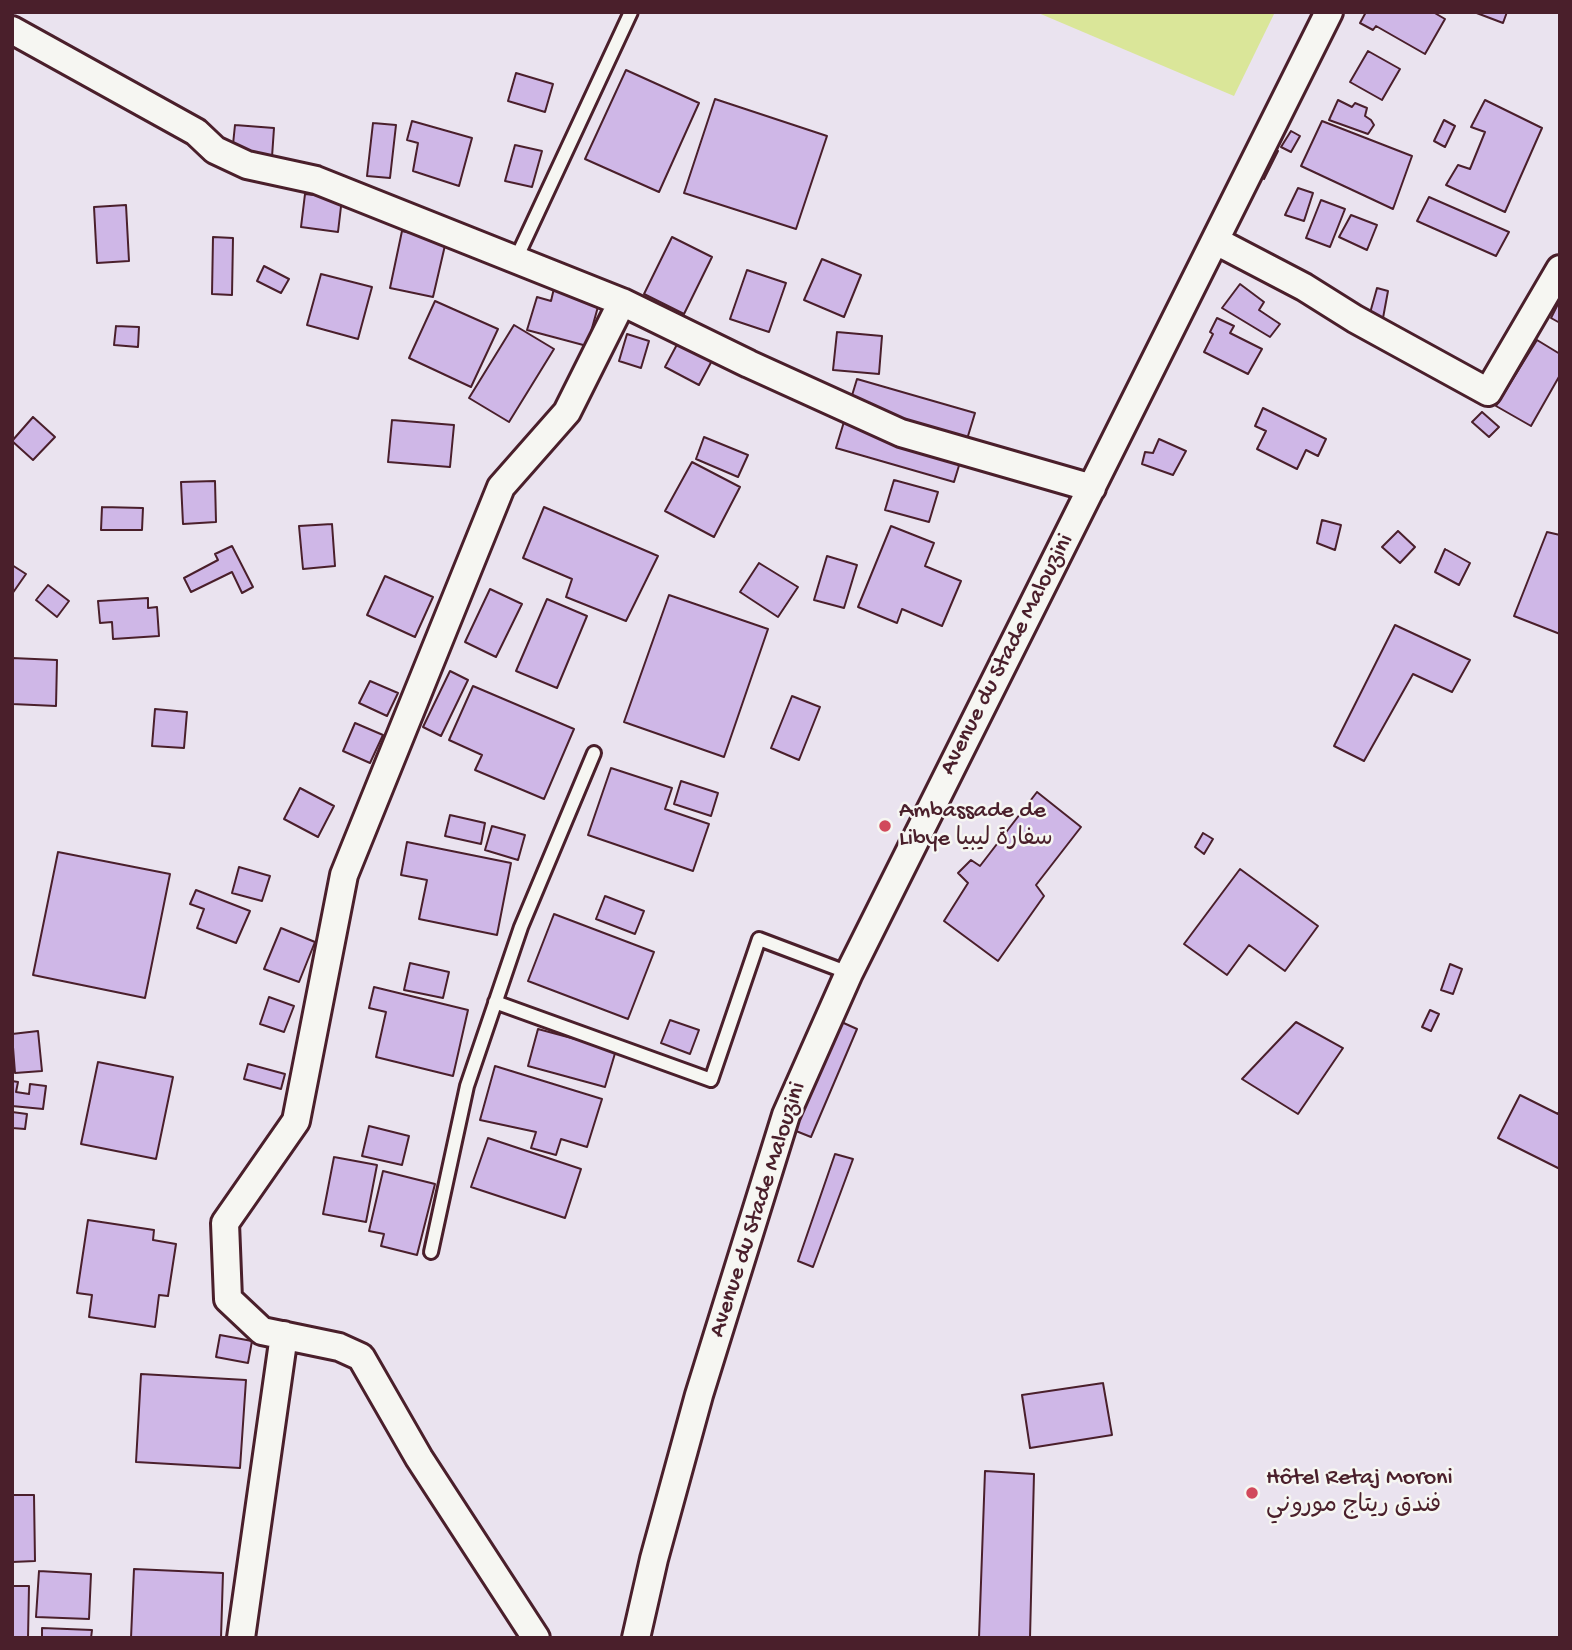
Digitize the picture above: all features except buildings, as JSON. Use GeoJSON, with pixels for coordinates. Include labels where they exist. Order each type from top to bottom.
{"type":"FeatureCollection","features":[{"type":"Feature","properties":{"kind":"street","name":"Avenue du Stade Malouzini"},"geometry":{"type":"LineString","coordinates":[[636,1638],[654,1559],[699,1395],[786,1115],[849,973],[1329,12]]}},
{"type":"Feature","properties":{"kind":"street"},"geometry":{"type":"LineString","coordinates":[[12,30],[196,132],[215,150],[247,165],[316,180],[622,302],[749,364],[901,433],[1092,488]]}},
{"type":"Feature","properties":{"kind":"street"},"geometry":{"type":"LineString","coordinates":[[1216,241],[1304,287],[1355,319],[1488,392],[1560,269]]}},
{"type":"Feature","properties":{"kind":"street"},"geometry":{"type":"LineString","coordinates":[[536,1638],[419,1458],[361,1357],[339,1347],[262,1331],[228,1299],[225,1223],[296,1121],[344,875],[501,487],[567,412],[622,302]]}},
{"type":"Feature","properties":{"kind":"street"},"geometry":{"type":"LineString","coordinates":[[241,1638],[284,1335]]}},
{"type":"Feature","properties":{"kind":"lane"},"geometry":{"type":"LineString","coordinates":[[515,261],[631,12]]}},
{"type":"Feature","properties":{"kind":"lane"},"geometry":{"type":"LineString","coordinates":[[431,1252],[467,1086],[521,927],[594,753]]}},
{"type":"Feature","properties":{"kind":"lane"},"geometry":{"type":"LineString","coordinates":[[495,1002],[711,1080],[759,939],[849,973]]}},
{"type":"Feature","properties":{"kind":"green space"},"geometry":{"type":"Polygon","coordinates":[[[1036,12],[1275,12],[1234,96],[1036,12]]]}},
{"type":"Feature","properties":{"kind":"place","name":"Ambassade de Libye سفارة ليبيا"},"geometry":{"type":"Point","coordinates":[885,826]}},
{"type":"Feature","properties":{"kind":"place","name":"Hôtel Retaj Moroni فندق ريتاج موروني"},"geometry":{"type":"Point","coordinates":[1252,1493]}}]}
